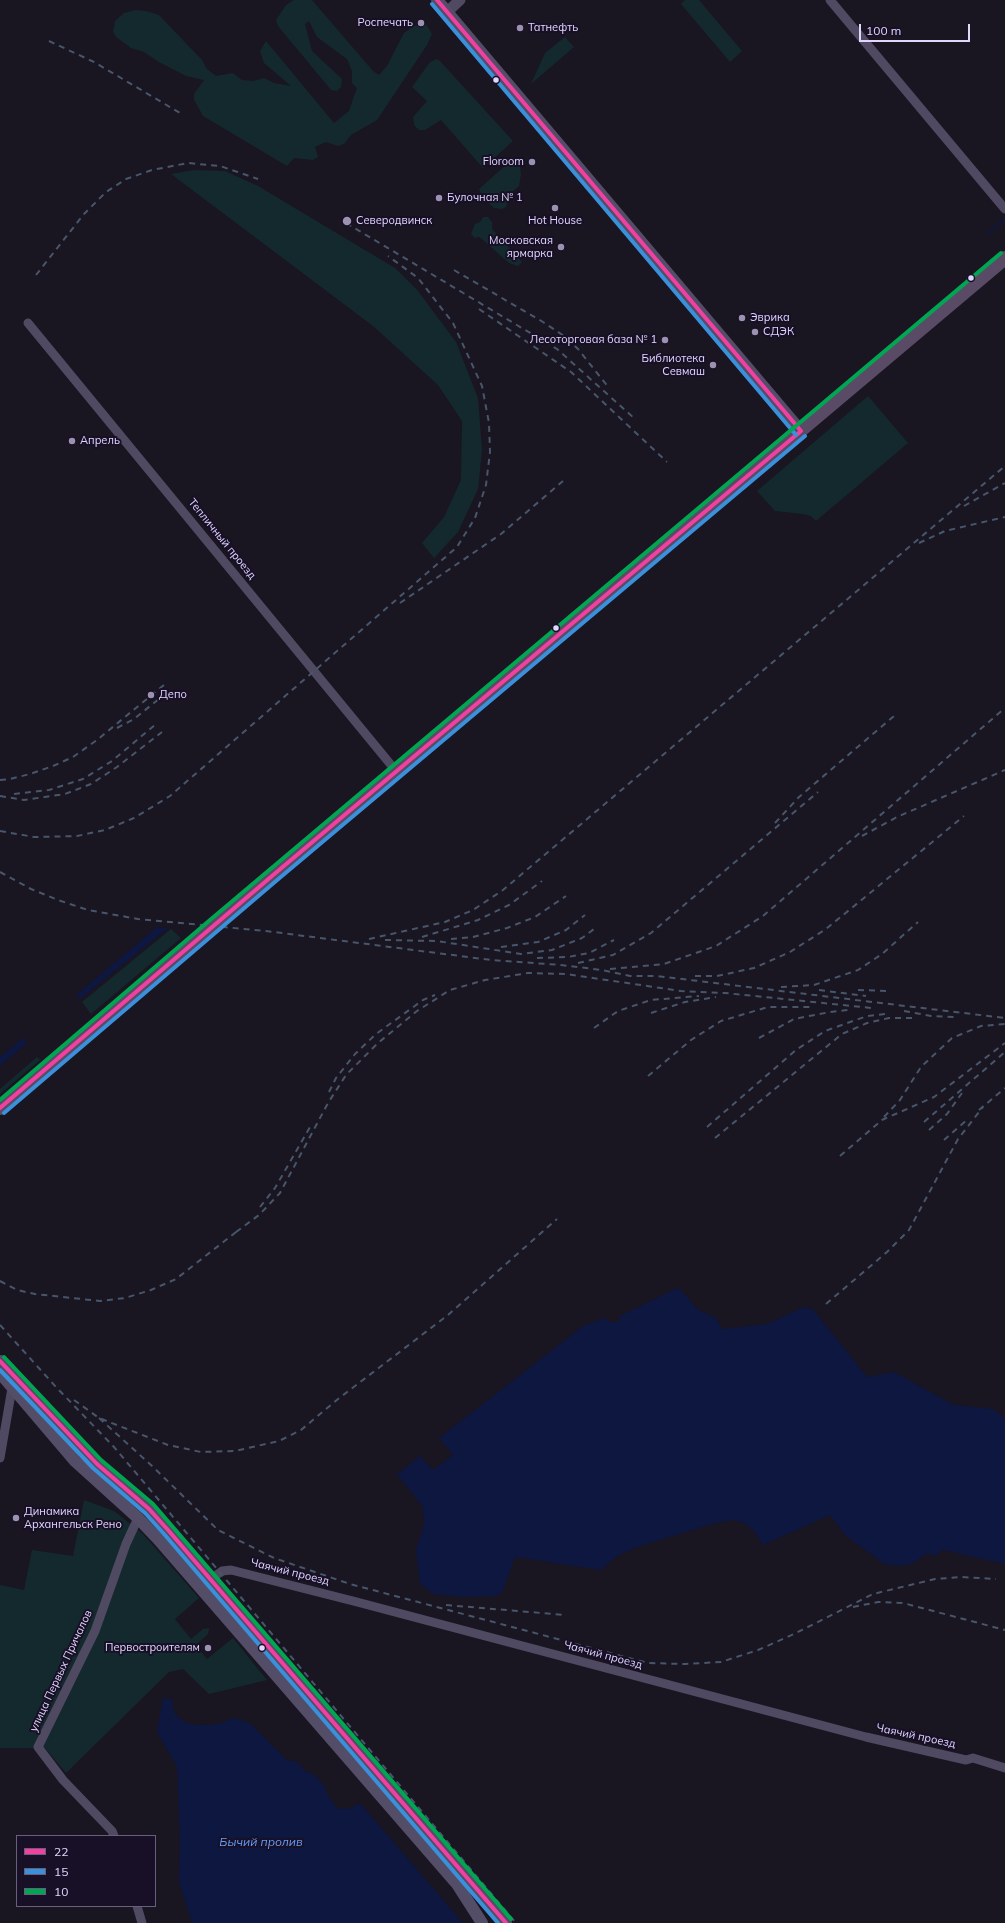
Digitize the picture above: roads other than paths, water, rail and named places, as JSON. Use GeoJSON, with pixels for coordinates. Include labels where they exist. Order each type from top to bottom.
{"type":"FeatureCollection","features":[{"type":"Feature","properties":{"kind":"main road"},"geometry":{"type":"LineString","coordinates":[[437,0],[801,431]]}},
{"type":"Feature","properties":{"kind":"main road"},"geometry":{"type":"LineString","coordinates":[[0,1108],[1005,258]]}},
{"type":"Feature","properties":{"kind":"main road"},"geometry":{"type":"LineString","coordinates":[[0,1361],[16,1385],[75,1461],[138,1518],[200,1588],[457,1884],[482,1923]]}},
{"type":"Feature","properties":{"kind":"main road"},"geometry":{"type":"LineString","coordinates":[[0,1374],[16,1385],[97,1464],[149,1509],[506,1923]]}},
{"type":"Feature","properties":{"kind":"street"},"geometry":{"type":"LineString","coordinates":[[447,12],[460,0]]}},
{"type":"Feature","properties":{"kind":"street"},"geometry":{"type":"LineString","coordinates":[[830,0],[1005,209]]}},
{"type":"Feature","properties":{"kind":"street","name":"Тепличный проезд"},"geometry":{"type":"LineString","coordinates":[[28,323],[114,425],[396,772]]}},
{"type":"Feature","properties":{"kind":"street"},"geometry":{"type":"LineString","coordinates":[[0,1458],[16,1385]]}},
{"type":"Feature","properties":{"kind":"street","name":"улица Первых Причалов"},"geometry":{"type":"LineString","coordinates":[[114,1835],[64,1780],[38,1747],[95,1631],[126,1544],[138,1518]]}},
{"type":"Feature","properties":{"kind":"street","name":"Чаячий проезд"},"geometry":{"type":"LineString","coordinates":[[200,1588],[222,1571],[231,1570],[370,1605],[866,1737],[966,1760],[973,1758],[1005,1768]]}},
{"type":"Feature","properties":{"kind":"street"},"geometry":{"type":"LineString","coordinates":[[137,1907],[142,1923]]}},
{"type":"Feature","properties":{"kind":"water"},"geometry":{"type":"Polygon","coordinates":[[[157,927],[168,928],[80,999],[76,995],[157,927]]]}},
{"type":"Feature","properties":{"kind":"water"},"geometry":{"type":"Polygon","coordinates":[[[23,1038],[27,1043],[0,1066],[0,1057],[23,1038]]]}},
{"type":"Feature","properties":{"kind":"water"},"geometry":{"type":"Polygon","coordinates":[[[677,1288],[682,1291],[697,1309],[716,1318],[722,1329],[767,1324],[801,1308],[813,1309],[867,1377],[894,1372],[954,1405],[993,1409],[1005,1418],[1005,1564],[944,1550],[940,1551],[937,1556],[928,1553],[912,1564],[900,1566],[884,1564],[845,1535],[830,1515],[763,1545],[754,1531],[744,1523],[733,1520],[712,1524],[637,1547],[617,1556],[601,1570],[515,1557],[502,1593],[495,1596],[461,1597],[433,1594],[420,1584],[416,1550],[424,1525],[423,1507],[397,1474],[420,1456],[433,1470],[453,1455],[439,1438],[583,1326],[607,1317],[607,1322],[618,1322],[620,1316],[677,1288]]]}},
{"type":"Feature","properties":{"kind":"water","name":"Бычий пролив"},"geometry":{"type":"Polygon","coordinates":[[[163,1698],[172,1699],[174,1713],[186,1723],[199,1725],[218,1724],[234,1718],[250,1723],[287,1760],[298,1762],[306,1772],[314,1774],[324,1785],[329,1798],[339,1809],[351,1808],[360,1803],[463,1923],[192,1923],[179,1882],[180,1838],[177,1767],[157,1732],[163,1698]]]}},
{"type":"Feature","properties":{"kind":"waterway"},"geometry":{"type":"LineString","coordinates":[[988,233],[1005,219]]}},
{"type":"Feature","properties":{"kind":"railway"},"geometry":{"type":"LineString","coordinates":[[49,41],[94,62],[180,113]]}},
{"type":"Feature","properties":{"kind":"railway"},"geometry":{"type":"LineString","coordinates":[[36,275],[84,214],[106,192],[126,179],[152,170],[188,163],[220,166],[258,179]]}},
{"type":"Feature","properties":{"kind":"railway"},"geometry":{"type":"LineString","coordinates":[[346,223],[557,349],[635,419]]}},
{"type":"Feature","properties":{"kind":"railway"},"geometry":{"type":"LineString","coordinates":[[0,831],[34,837],[77,836],[105,830],[134,818],[170,796],[457,547],[475,518],[486,485],[490,452],[489,423],[482,386],[453,323],[418,278],[388,256]]}},
{"type":"Feature","properties":{"kind":"railway"},"geometry":{"type":"LineString","coordinates":[[454,270],[543,322],[564,336],[578,349],[609,388]]}},
{"type":"Feature","properties":{"kind":"railway"},"geometry":{"type":"LineString","coordinates":[[479,309],[571,372],[667,462]]}},
{"type":"Feature","properties":{"kind":"railway"},"geometry":{"type":"LineString","coordinates":[[369,939],[445,922],[473,910],[503,890],[1005,466]]}},
{"type":"Feature","properties":{"kind":"railway"},"geometry":{"type":"LineString","coordinates":[[400,603],[501,534],[563,481]]}},
{"type":"Feature","properties":{"kind":"railway"},"geometry":{"type":"LineString","coordinates":[[964,506],[1005,483]]}},
{"type":"Feature","properties":{"kind":"railway"},"geometry":{"type":"LineString","coordinates":[[919,543],[945,531],[1005,517]]}},
{"type":"Feature","properties":{"kind":"railway"},"geometry":{"type":"LineString","coordinates":[[0,780],[30,774],[73,757],[97,740],[165,684]]}},
{"type":"Feature","properties":{"kind":"railway"},"geometry":{"type":"LineString","coordinates":[[117,728],[134,719],[170,690]]}},
{"type":"Feature","properties":{"kind":"railway"},"geometry":{"type":"LineString","coordinates":[[610,969],[664,964],[716,946],[763,916],[1005,708]]}},
{"type":"Feature","properties":{"kind":"railway"},"geometry":{"type":"LineString","coordinates":[[775,823],[799,797],[894,716]]}},
{"type":"Feature","properties":{"kind":"railway"},"geometry":{"type":"LineString","coordinates":[[14,794],[49,790],[83,779],[112,761],[156,724]]}},
{"type":"Feature","properties":{"kind":"railway"},"geometry":{"type":"LineString","coordinates":[[0,796],[24,800],[65,794],[91,784],[117,767],[162,732]]}},
{"type":"Feature","properties":{"kind":"railway"},"geometry":{"type":"LineString","coordinates":[[862,836],[897,817],[1005,770]]}},
{"type":"Feature","properties":{"kind":"railway"},"geometry":{"type":"LineString","coordinates":[[578,963],[613,955],[651,933],[818,792]]}},
{"type":"Feature","properties":{"kind":"railway"},"geometry":{"type":"LineString","coordinates":[[695,976],[717,976],[754,968],[790,952],[826,929],[964,816]]}},
{"type":"Feature","properties":{"kind":"railway"},"geometry":{"type":"LineString","coordinates":[[0,872],[31,889],[58,900],[88,910],[138,919],[266,931],[491,960],[561,965],[602,970],[630,976],[657,976],[1005,1018]]}},
{"type":"Feature","properties":{"kind":"railway"},"geometry":{"type":"LineString","coordinates":[[422,937],[478,920],[509,905],[542,881]]}},
{"type":"Feature","properties":{"kind":"railway"},"geometry":{"type":"LineString","coordinates":[[451,939],[473,937],[507,928],[535,917],[566,896]]}},
{"type":"Feature","properties":{"kind":"railway"},"geometry":{"type":"LineString","coordinates":[[501,947],[538,942],[566,930],[585,915]]}},
{"type":"Feature","properties":{"kind":"railway"},"geometry":{"type":"LineString","coordinates":[[781,987],[814,985],[858,970],[882,954],[918,922]]}},
{"type":"Feature","properties":{"kind":"railway"},"geometry":{"type":"LineString","coordinates":[[385,940],[437,941],[521,954],[552,950],[582,938],[594,929]]}},
{"type":"Feature","properties":{"kind":"railway"},"geometry":{"type":"LineString","coordinates":[[537,958],[568,957],[589,953],[614,940]]}},
{"type":"Feature","properties":{"kind":"railway"},"geometry":{"type":"LineString","coordinates":[[236,1232],[259,1215],[280,1193],[328,1103],[346,1075],[378,1043],[417,1011],[450,990],[485,980],[528,973],[566,974],[681,991],[725,993],[872,1008]]}},
{"type":"Feature","properties":{"kind":"railway"},"geometry":{"type":"LineString","coordinates":[[819,990],[866,996]]}},
{"type":"Feature","properties":{"kind":"railway"},"geometry":{"type":"LineString","coordinates":[[858,990],[888,991]]}},
{"type":"Feature","properties":{"kind":"railway"},"geometry":{"type":"LineString","coordinates":[[329,1092],[336,1078],[355,1054],[376,1034],[423,1000],[435,995]]}},
{"type":"Feature","properties":{"kind":"railway"},"geometry":{"type":"LineString","coordinates":[[594,1028],[618,1011],[651,1000],[699,996]]}},
{"type":"Feature","properties":{"kind":"railway"},"geometry":{"type":"LineString","coordinates":[[651,1013],[685,1002],[716,997]]}},
{"type":"Feature","properties":{"kind":"railway"},"geometry":{"type":"LineString","coordinates":[[648,1076],[691,1040],[721,1021],[768,1007],[812,1007]]}},
{"type":"Feature","properties":{"kind":"railway"},"geometry":{"type":"LineString","coordinates":[[759,1038],[794,1019],[848,1010]]}},
{"type":"Feature","properties":{"kind":"railway"},"geometry":{"type":"LineString","coordinates":[[904,1011],[931,1016],[955,1017]]}},
{"type":"Feature","properties":{"kind":"railway"},"geometry":{"type":"LineString","coordinates":[[707,1127],[796,1050],[825,1031],[867,1016],[886,1014]]}},
{"type":"Feature","properties":{"kind":"railway"},"geometry":{"type":"LineString","coordinates":[[715,1138],[842,1034],[867,1023],[889,1018],[915,1018]]}},
{"type":"Feature","properties":{"kind":"railway"},"geometry":{"type":"LineString","coordinates":[[884,1117],[900,1100],[921,1067],[952,1038],[981,1026],[1005,1024]]}},
{"type":"Feature","properties":{"kind":"railway"},"geometry":{"type":"LineString","coordinates":[[840,1156],[882,1120],[934,1097],[1005,1043]]}},
{"type":"Feature","properties":{"kind":"railway"},"geometry":{"type":"LineString","coordinates":[[924,1122],[1005,1052]]}},
{"type":"Feature","properties":{"kind":"railway"},"geometry":{"type":"LineString","coordinates":[[979,1110],[1005,1088]]}},
{"type":"Feature","properties":{"kind":"railway"},"geometry":{"type":"LineString","coordinates":[[929,1130],[947,1114],[962,1093]]}},
{"type":"Feature","properties":{"kind":"railway"},"geometry":{"type":"LineString","coordinates":[[826,1304],[887,1252],[909,1230],[958,1139],[983,1107]]}},
{"type":"Feature","properties":{"kind":"railway"},"geometry":{"type":"LineString","coordinates":[[944,1140],[968,1119]]}},
{"type":"Feature","properties":{"kind":"railway"},"geometry":{"type":"LineString","coordinates":[[260,1207],[275,1188],[310,1127]]}},
{"type":"Feature","properties":{"kind":"railway"},"geometry":{"type":"LineString","coordinates":[[74,1400],[99,1418],[168,1445],[201,1452],[235,1451],[279,1441],[301,1430],[338,1399],[448,1315],[557,1219]]}},
{"type":"Feature","properties":{"kind":"railway"},"geometry":{"type":"LineString","coordinates":[[0,1281],[17,1290],[35,1294],[100,1301],[125,1298],[151,1290],[176,1279],[240,1229]]}},
{"type":"Feature","properties":{"kind":"railway"},"geometry":{"type":"LineString","coordinates":[[0,1325],[56,1387],[114,1447],[516,1923]]}},
{"type":"Feature","properties":{"kind":"railway"},"geometry":{"type":"LineString","coordinates":[[99,1418],[151,1465],[218,1530],[274,1558],[350,1584],[648,1663],[685,1664],[721,1662],[758,1650],[794,1634],[873,1594],[935,1579],[962,1577],[996,1579]]}},
{"type":"Feature","properties":{"kind":"railway"},"geometry":{"type":"LineString","coordinates":[[853,1607],[878,1602],[903,1603],[1005,1630]]}},
{"type":"Feature","properties":{"kind":"railway"},"geometry":{"type":"LineString","coordinates":[[446,1605],[565,1615]]}},
{"type":"Feature","properties":{"kind":"place","name":"Роспечать"},"geometry":{"type":"Point","coordinates":[421,23]}},
{"type":"Feature","properties":{"kind":"place","name":"Татнефть"},"geometry":{"type":"Point","coordinates":[520,28]}},
{"type":"Feature","properties":{"kind":"place","name":"Floroom"},"geometry":{"type":"Point","coordinates":[532,162]}},
{"type":"Feature","properties":{"kind":"place","name":"Булочная № 1"},"geometry":{"type":"Point","coordinates":[439,198]}},
{"type":"Feature","properties":{"kind":"place","name":"Hot House"},"geometry":{"type":"Point","coordinates":[555,208]}},
{"type":"Feature","properties":{"kind":"place","name":"Северодвинск"},"geometry":{"type":"Point","coordinates":[347,221]}},
{"type":"Feature","properties":{"kind":"place","name":"Московская ярмарка"},"geometry":{"type":"Point","coordinates":[561,247]}},
{"type":"Feature","properties":{"kind":"place","name":"Эврика"},"geometry":{"type":"Point","coordinates":[742,318]}},
{"type":"Feature","properties":{"kind":"place","name":"СДЭК"},"geometry":{"type":"Point","coordinates":[755,332]}},
{"type":"Feature","properties":{"kind":"place","name":"Лесоторговая база № 1"},"geometry":{"type":"Point","coordinates":[665,340]}},
{"type":"Feature","properties":{"kind":"place","name":"Библиотека Севмаш"},"geometry":{"type":"Point","coordinates":[713,365]}},
{"type":"Feature","properties":{"kind":"place","name":"Апрель"},"geometry":{"type":"Point","coordinates":[72,441]}},
{"type":"Feature","properties":{"kind":"place","name":"Депо"},"geometry":{"type":"Point","coordinates":[151,695]}},
{"type":"Feature","properties":{"kind":"place","name":"Динамика Архангельск Рено"},"geometry":{"type":"Point","coordinates":[16,1518]}},
{"type":"Feature","properties":{"kind":"place","name":"Первостроителям"},"geometry":{"type":"Point","coordinates":[208,1648]}}]}
